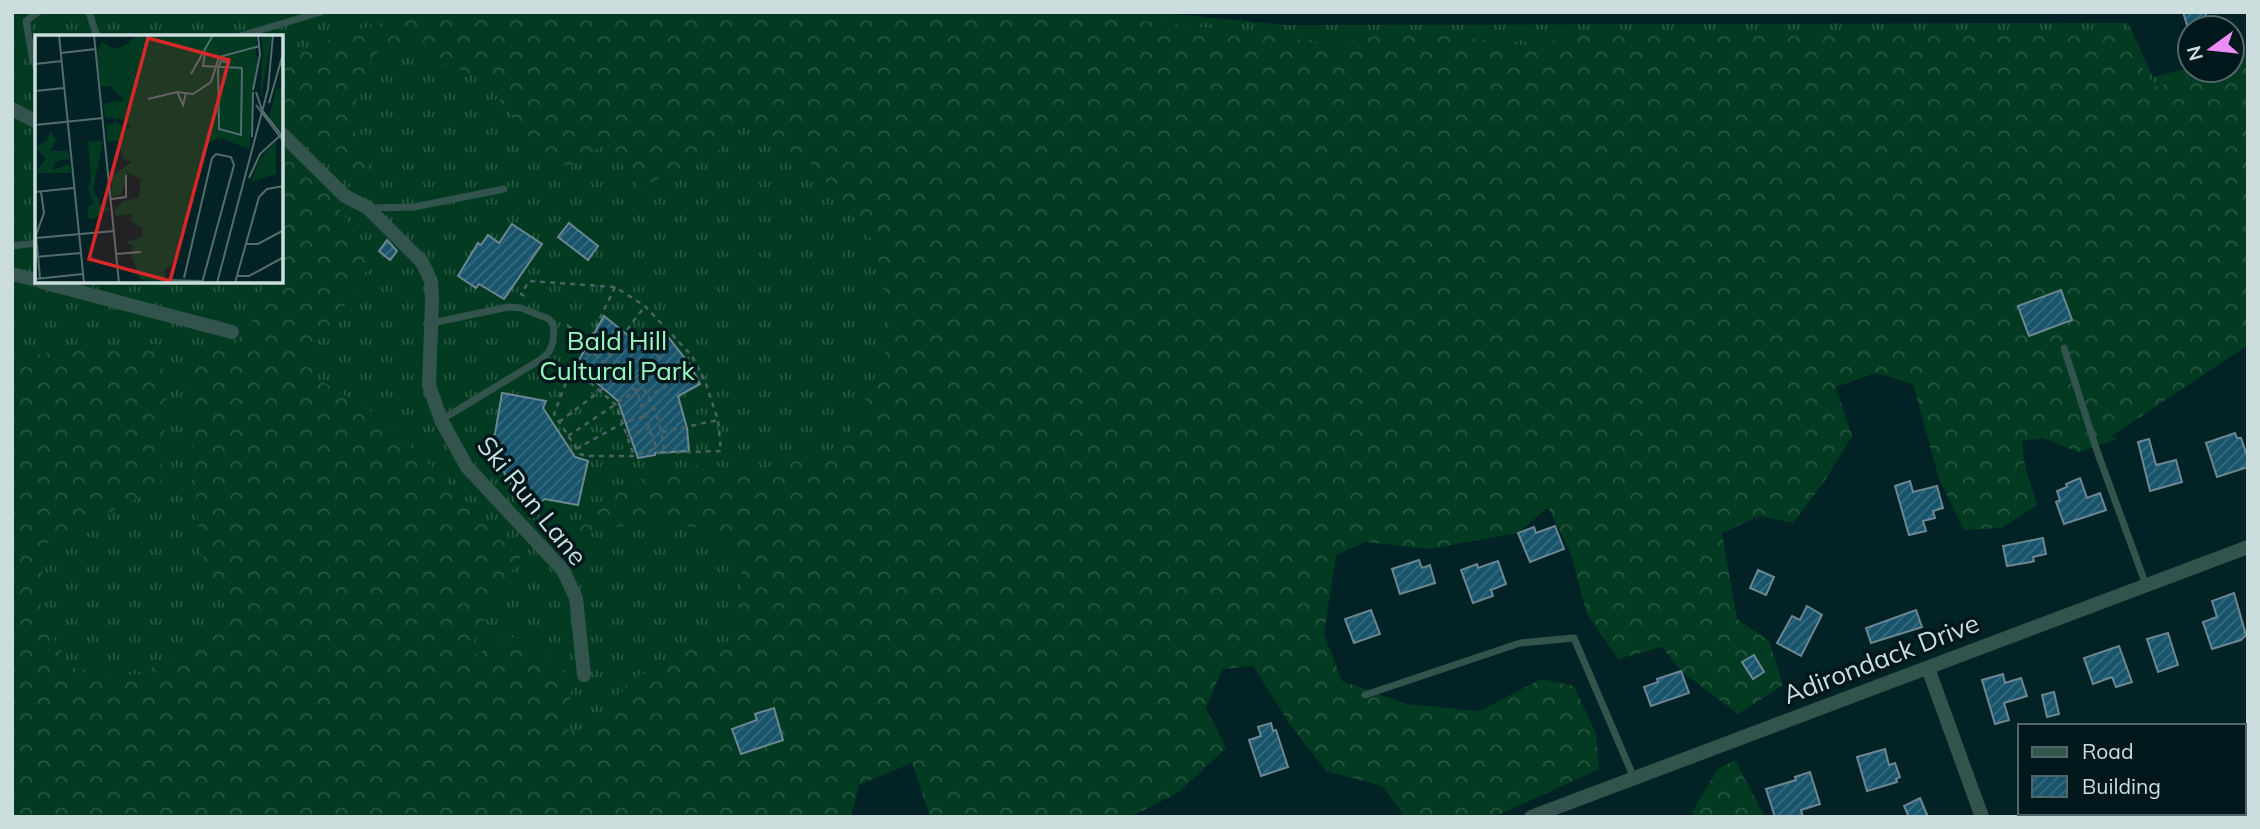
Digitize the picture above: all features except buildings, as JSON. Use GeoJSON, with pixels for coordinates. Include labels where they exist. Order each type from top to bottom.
{"type":"FeatureCollection","features":[{"type":"Feature","properties":{"kind":"street"},"geometry":{"type":"LineString","coordinates":[[12,109],[35,121]]}},
{"type":"Feature","properties":{"kind":"street","name":"Ski Run Lane"},"geometry":{"type":"LineString","coordinates":[[284,136],[345,196],[368,208],[422,262],[431,281],[429,385],[441,420],[467,467],[563,570],[576,598],[584,675]]}},
{"type":"Feature","properties":{"kind":"street"},"geometry":{"type":"LineString","coordinates":[[12,274],[35,280]]}},
{"type":"Feature","properties":{"kind":"street"},"geometry":{"type":"LineString","coordinates":[[50,284],[232,332]]}},
{"type":"Feature","properties":{"kind":"street","name":"Adirondack Drive"},"geometry":{"type":"LineString","coordinates":[[1531,817],[2248,547]]}},
{"type":"Feature","properties":{"kind":"street"},"geometry":{"type":"LineString","coordinates":[[1927,668],[1982,817]]}},
{"type":"Feature","properties":{"kind":"lane"},"geometry":{"type":"LineString","coordinates":[[35,64],[26,21],[38,12]]}},
{"type":"Feature","properties":{"kind":"lane"},"geometry":{"type":"LineString","coordinates":[[89,12],[96,35]]}},
{"type":"Feature","properties":{"kind":"lane"},"geometry":{"type":"LineString","coordinates":[[244,35],[321,12]]}},
{"type":"Feature","properties":{"kind":"lane"},"geometry":{"type":"LineString","coordinates":[[368,208],[414,207],[504,189]]}},
{"type":"Feature","properties":{"kind":"lane"},"geometry":{"type":"LineString","coordinates":[[12,246],[35,243]]}},
{"type":"Feature","properties":{"kind":"lane"},"geometry":{"type":"LineString","coordinates":[[432,323],[508,307],[522,308],[549,319],[554,326],[550,352],[441,420]]}},
{"type":"Feature","properties":{"kind":"lane"},"geometry":{"type":"LineString","coordinates":[[2064,348],[2096,452],[2146,586]]}},
{"type":"Feature","properties":{"kind":"lane"},"geometry":{"type":"LineString","coordinates":[[1366,695],[1521,643],[1574,638],[1634,778]]}},
{"type":"Feature","properties":{"kind":"path"},"geometry":{"type":"LineString","coordinates":[[530,300],[521,294],[529,281],[615,287],[645,306],[692,356],[705,381],[718,420],[721,451],[658,453],[637,392],[590,350],[589,341],[615,287]]}},
{"type":"Feature","properties":{"kind":"path"},"geometry":{"type":"LineString","coordinates":[[609,354],[645,306]]}},
{"type":"Feature","properties":{"kind":"path"},"geometry":{"type":"LineString","coordinates":[[560,320],[609,354],[643,386],[655,407],[664,452]]}},
{"type":"Feature","properties":{"kind":"path"},"geometry":{"type":"LineString","coordinates":[[590,350],[575,369],[554,414],[576,449],[587,456],[634,456],[657,448]]}},
{"type":"Feature","properties":{"kind":"path"},"geometry":{"type":"LineString","coordinates":[[635,378],[658,356],[674,382],[649,396]]}},
{"type":"Feature","properties":{"kind":"path"},"geometry":{"type":"LineString","coordinates":[[668,372],[692,356]]}},
{"type":"Feature","properties":{"kind":"path"},"geometry":{"type":"LineString","coordinates":[[590,382],[606,364]]}},
{"type":"Feature","properties":{"kind":"path"},"geometry":{"type":"LineString","coordinates":[[575,369],[616,405],[634,456]]}},
{"type":"Feature","properties":{"kind":"path"},"geometry":{"type":"LineString","coordinates":[[559,422],[600,391],[617,374]]}},
{"type":"Feature","properties":{"kind":"path"},"geometry":{"type":"LineString","coordinates":[[568,436],[643,386]]}},
{"type":"Feature","properties":{"kind":"path"},"geometry":{"type":"LineString","coordinates":[[576,449],[623,423],[645,416]]}},
{"type":"Feature","properties":{"kind":"path"},"geometry":{"type":"LineString","coordinates":[[662,432],[718,420]]}},
{"type":"Feature","properties":{"kind":"path"},"geometry":{"type":"LineString","coordinates":[[627,436],[650,428]]}},
{"type":"Feature","properties":{"kind":"green space","name":"Bald Hill Cultural Park"},"geometry":{"type":"Polygon","coordinates":[[[12,12],[1152,12],[1285,25],[2128,23],[2153,77],[2176,71],[2176,84],[2246,84],[2248,52],[2248,138],[453,789],[12,817],[12,12]]]}},
{"type":"Feature","properties":{"kind":"green space","name":"Bald Hill Cultural Park"},"geometry":{"type":"Polygon","coordinates":[[[419,12],[1052,12],[1271,34],[1330,46],[1404,30],[1533,46],[1584,33],[1688,35],[1823,30],[2118,30],[2130,39],[2144,71],[2157,87],[2176,81],[2176,84],[2246,84],[2248,61],[2248,345],[2110,437],[2118,439],[2078,452],[2043,438],[2022,441],[2025,466],[2037,505],[2002,528],[1964,530],[1939,479],[1913,384],[1876,373],[1836,387],[1852,436],[1826,479],[1793,523],[1760,516],[1722,533],[1737,619],[1769,641],[1783,685],[1738,714],[1681,671],[1662,647],[1618,659],[1587,614],[1571,554],[1548,507],[1518,533],[1429,549],[1366,542],[1336,555],[1324,634],[1342,681],[1406,704],[1480,711],[1541,679],[1574,686],[1596,734],[1599,769],[1494,817],[1405,817],[1382,786],[1326,771],[1289,723],[1253,666],[1222,669],[1206,708],[1226,748],[1179,792],[1130,817],[930,817],[912,763],[859,785],[851,817],[12,817],[12,361],[66,350],[158,344],[167,396],[160,487],[44,545],[40,615],[72,668],[139,675],[230,616],[200,550],[189,395],[190,348],[234,345],[258,313],[263,284],[284,284],[284,151],[332,197],[373,260],[342,310],[314,344],[313,376],[383,419],[521,556],[485,618],[465,661],[508,637],[525,638],[572,677],[568,730],[593,733],[630,680],[694,648],[731,641],[739,605],[742,563],[705,528],[639,522],[573,537],[605,496],[653,474],[698,465],[748,470],[810,459],[845,445],[892,338],[876,245],[812,164],[748,126],[727,133],[719,151],[639,188],[608,143],[592,151],[570,168],[535,151],[487,81],[433,58],[416,36],[373,55],[350,120],[370,170],[349,184],[318,146],[284,113],[284,58],[344,34],[419,12]]]}},
{"type":"Feature","properties":{"kind":"green space"},"geometry":{"type":"Polygon","coordinates":[[[1735,760],[1765,817],[1696,817],[1692,812],[1718,769],[1735,760]]]}}]}
